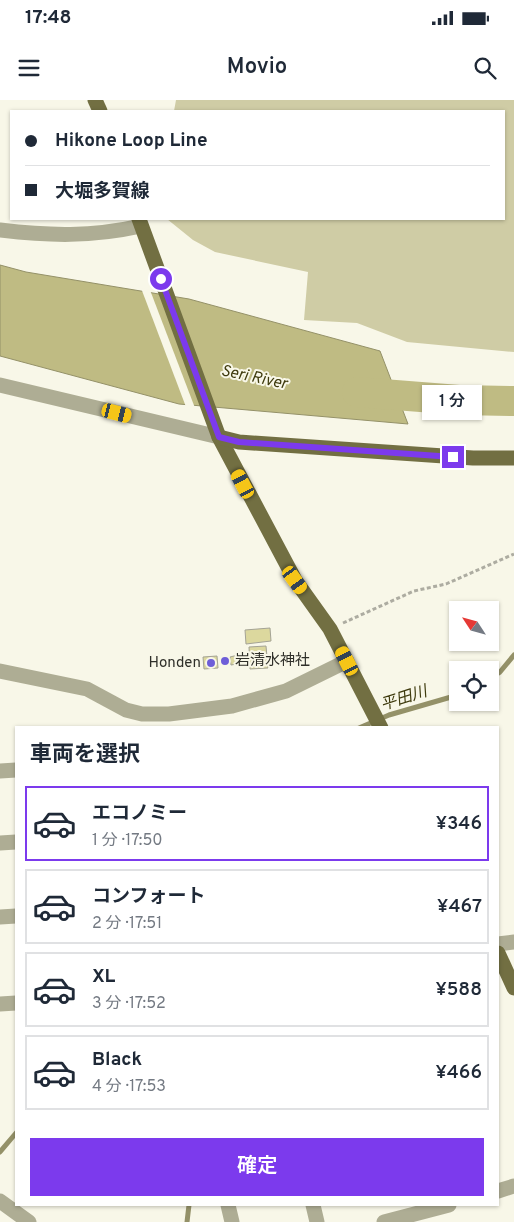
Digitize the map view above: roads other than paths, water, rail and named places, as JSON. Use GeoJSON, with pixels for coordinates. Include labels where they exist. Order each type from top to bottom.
{"type":"FeatureCollection","features":[{"type":"Feature","properties":{"kind":"main road"},"geometry":{"type":"LineString","coordinates":[[140,222],[219,437],[295,580],[330,629],[378,722]]}},
{"type":"Feature","properties":{"kind":"main road"},"geometry":{"type":"LineString","coordinates":[[219,437],[249,443],[473,458],[514,458]]}},
{"type":"Feature","properties":{"kind":"main road"},"geometry":{"type":"LineString","coordinates":[[499,954],[514,988]]}},
{"type":"Feature","properties":{"kind":"street"},"geometry":{"type":"LineString","coordinates":[[0,230],[73,236],[140,222]]}},
{"type":"Feature","properties":{"kind":"street"},"geometry":{"type":"LineString","coordinates":[[0,385],[219,437]]}},
{"type":"Feature","properties":{"kind":"street"},"geometry":{"type":"LineString","coordinates":[[0,671],[87,689],[126,710],[142,714],[168,714],[232,706],[286,691],[347,661]]}},
{"type":"Feature","properties":{"kind":"street"},"geometry":{"type":"LineString","coordinates":[[0,771],[15,770]]}},
{"type":"Feature","properties":{"kind":"street"},"geometry":{"type":"LineString","coordinates":[[0,843],[15,842]]}},
{"type":"Feature","properties":{"kind":"street"},"geometry":{"type":"LineString","coordinates":[[0,917],[15,916]]}},
{"type":"Feature","properties":{"kind":"street"},"geometry":{"type":"LineString","coordinates":[[499,944],[514,942]]}},
{"type":"Feature","properties":{"kind":"street"},"geometry":{"type":"LineString","coordinates":[[0,1004],[15,1004]]}},
{"type":"Feature","properties":{"kind":"street"},"geometry":{"type":"LineString","coordinates":[[499,1191],[514,1186]]}},
{"type":"Feature","properties":{"kind":"street"},"geometry":{"type":"LineString","coordinates":[[0,1201],[29,1222]]}},
{"type":"Feature","properties":{"kind":"street"},"geometry":{"type":"LineString","coordinates":[[24,1206],[29,1222]]}},
{"type":"Feature","properties":{"kind":"street"},"geometry":{"type":"LineString","coordinates":[[228,1206],[232,1222]]}},
{"type":"Feature","properties":{"kind":"street"},"geometry":{"type":"LineString","coordinates":[[313,1206],[318,1222]]}},
{"type":"Feature","properties":{"kind":"street"},"geometry":{"type":"LineString","coordinates":[[384,1222],[409,1210],[441,1206]]}},
{"type":"Feature","properties":{"kind":"water"},"geometry":{"type":"Polygon","coordinates":[[[0,265],[26,272],[189,299],[380,351],[408,424],[179,404],[0,356],[0,265]]]}},
{"type":"Feature","properties":{"kind":"waterway","name":"Seri River"},"geometry":{"type":"LineString","coordinates":[[357,392],[459,400],[514,401]]}},
{"type":"Feature","properties":{"kind":"waterway","name":"平田川"},"geometry":{"type":"LineString","coordinates":[[499,673],[514,655]]}},
{"type":"Feature","properties":{"kind":"waterway","name":"平田川"},"geometry":{"type":"LineString","coordinates":[[364,726],[389,715],[449,698]]}},
{"type":"Feature","properties":{"kind":"waterway","name":"平田川"},"geometry":{"type":"LineString","coordinates":[[0,1152],[15,1134]]}},
{"type":"Feature","properties":{"kind":"waterway"},"geometry":{"type":"LineString","coordinates":[[187,1222],[189,1206]]}},
{"type":"Feature","properties":{"kind":"place","name":"岩清水神社"},"geometry":{"type":"Point","coordinates":[225,661]}},
{"type":"Feature","properties":{"kind":"place","name":"Honden"},"geometry":{"type":"Point","coordinates":[211,663]}}]}
